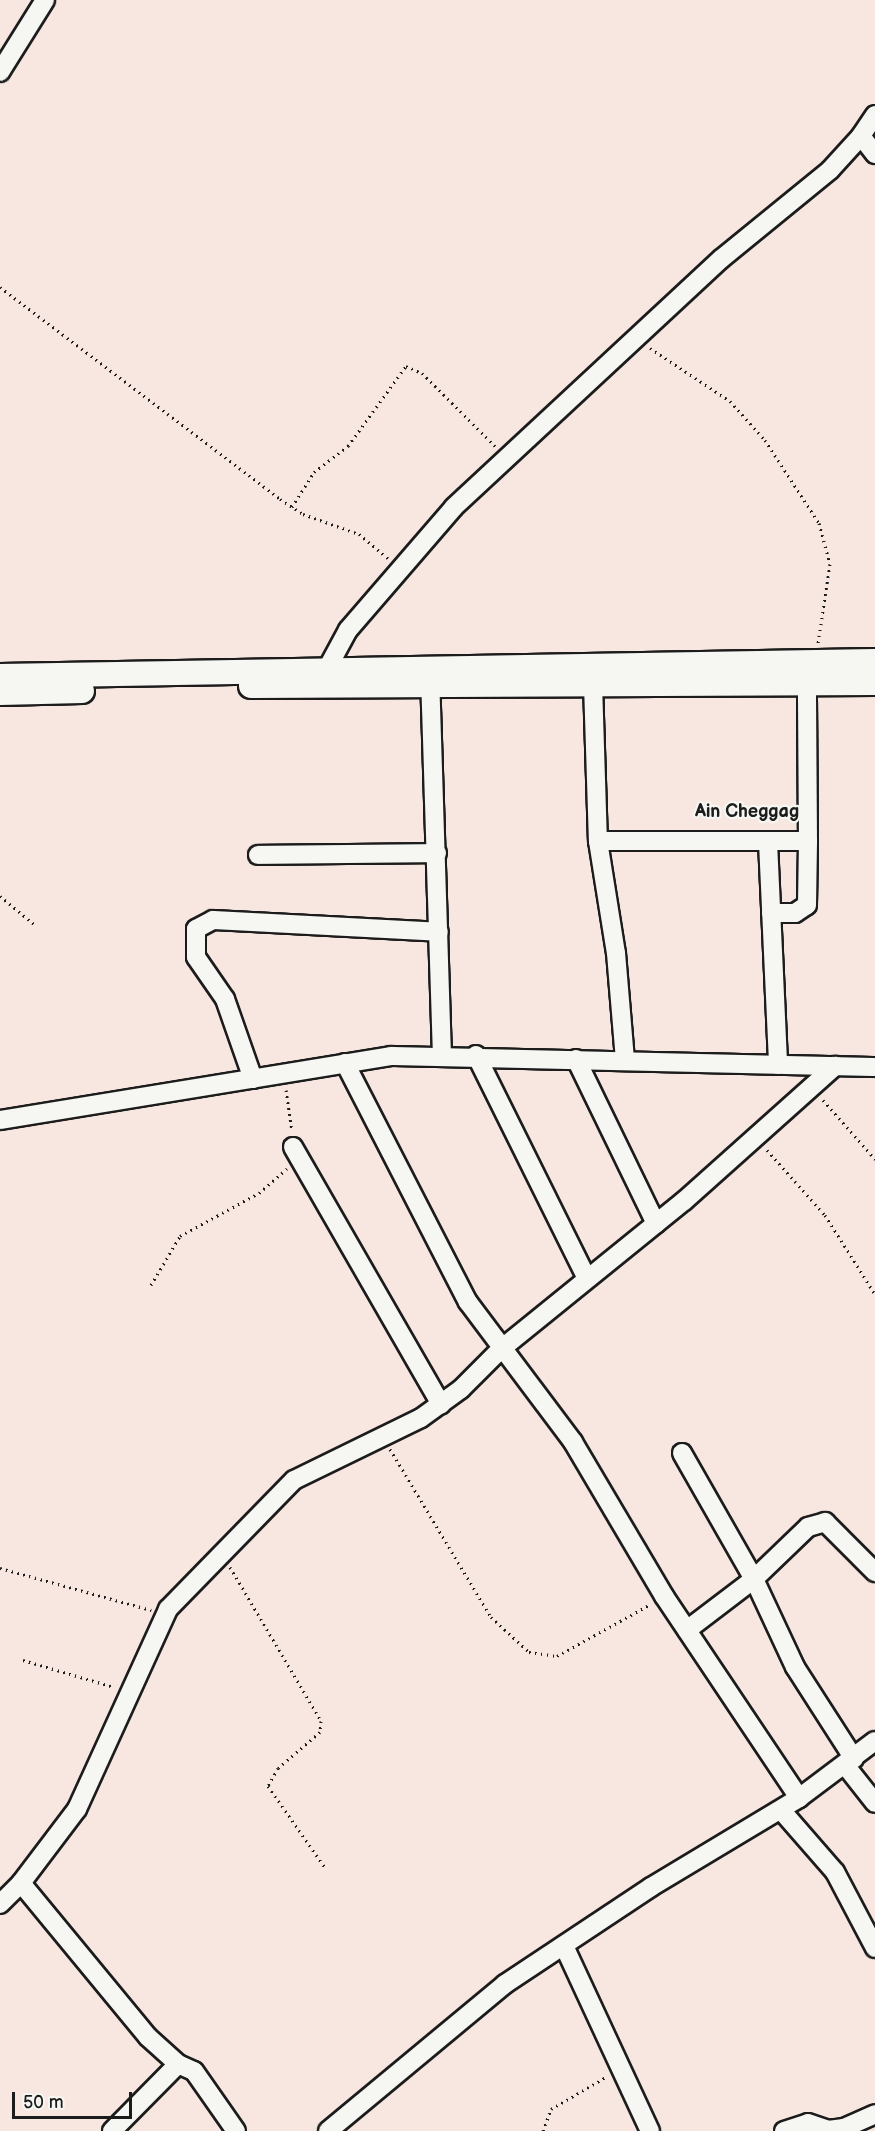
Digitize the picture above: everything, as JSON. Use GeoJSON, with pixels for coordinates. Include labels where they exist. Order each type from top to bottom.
{"type":"FeatureCollection","features":[{"type":"Feature","properties":{"kind":"street"},"geometry":{"type":"LineString","coordinates":[[0,72],[45,0]]}},
{"type":"Feature","properties":{"kind":"street"},"geometry":{"type":"LineString","coordinates":[[328,667],[348,630],[454,507],[635,338],[830,170],[861,136],[875,115]]}},
{"type":"Feature","properties":{"kind":"street"},"geometry":{"type":"LineString","coordinates":[[861,136],[875,154]]}},
{"type":"Feature","properties":{"kind":"street"},"geometry":{"type":"LineString","coordinates":[[0,693],[430,674],[815,660],[875,661]]}},
{"type":"Feature","properties":{"kind":"street"},"geometry":{"type":"LineString","coordinates":[[0,676],[328,667],[593,684],[875,682]]}},
{"type":"Feature","properties":{"kind":"street"},"geometry":{"type":"LineString","coordinates":[[430,674],[442,1054]]}},
{"type":"Feature","properties":{"kind":"street"},"geometry":{"type":"LineString","coordinates":[[771,914],[795,913],[807,905],[807,683]]}},
{"type":"Feature","properties":{"kind":"street"},"geometry":{"type":"LineString","coordinates":[[593,684],[598,841],[616,954],[625,1061]]}},
{"type":"Feature","properties":{"kind":"street"},"geometry":{"type":"LineString","coordinates":[[598,841],[808,841]]}},
{"type":"Feature","properties":{"kind":"street"},"geometry":{"type":"LineString","coordinates":[[768,842],[778,1065]]}},
{"type":"Feature","properties":{"kind":"street"},"geometry":{"type":"LineString","coordinates":[[258,855],[437,853]]}},
{"type":"Feature","properties":{"kind":"street"},"geometry":{"type":"LineString","coordinates":[[253,1079],[225,999],[196,957],[196,929],[213,920],[439,932]]}},
{"type":"Feature","properties":{"kind":"street"},"geometry":{"type":"LineString","coordinates":[[0,1120],[284,1072],[345,1063],[442,1054],[875,1067]]}},
{"type":"Feature","properties":{"kind":"street"},"geometry":{"type":"LineString","coordinates":[[476,1055],[586,1276]]}},
{"type":"Feature","properties":{"kind":"street"},"geometry":{"type":"LineString","coordinates":[[576,1059],[656,1224]]}},
{"type":"Feature","properties":{"kind":"street"},"geometry":{"type":"LineString","coordinates":[[345,1063],[468,1302],[573,1442],[664,1596],[799,1798]]}},
{"type":"Feature","properties":{"kind":"street"},"geometry":{"type":"LineString","coordinates":[[0,1904],[21,1883],[77,1809],[165,1614],[297,1477],[441,1404],[586,1276],[656,1224],[836,1066]]}},
{"type":"Feature","properties":{"kind":"street"},"geometry":{"type":"LineString","coordinates":[[293,1148],[441,1404]]}},
{"type":"Feature","properties":{"kind":"street"},"geometry":{"type":"LineString","coordinates":[[682,1453],[754,1579],[795,1667],[875,1803]]}},
{"type":"Feature","properties":{"kind":"street"},"geometry":{"type":"LineString","coordinates":[[687,1630],[754,1579],[808,1527],[825,1522],[875,1572]]}},
{"type":"Feature","properties":{"kind":"street"},"geometry":{"type":"LineString","coordinates":[[328,2131],[505,1984],[565,1948],[642,1892],[799,1798],[875,1740]]}},
{"type":"Feature","properties":{"kind":"street"},"geometry":{"type":"LineString","coordinates":[[780,1810],[835,1872],[868,1919],[875,1948]]}},
{"type":"Feature","properties":{"kind":"street"},"geometry":{"type":"LineString","coordinates":[[21,1883],[148,2037],[178,2064],[194,2071],[236,2131]]}},
{"type":"Feature","properties":{"kind":"street"},"geometry":{"type":"LineString","coordinates":[[565,1948],[618,2071],[650,2131]]}},
{"type":"Feature","properties":{"kind":"street"},"geometry":{"type":"LineString","coordinates":[[112,2131],[178,2064]]}},
{"type":"Feature","properties":{"kind":"street"},"geometry":{"type":"LineString","coordinates":[[784,2131],[808,2123],[828,2130],[844,2128],[875,2114]]}},
{"type":"Feature","properties":{"kind":"path"},"geometry":{"type":"LineString","coordinates":[[0,287],[292,507],[359,534],[401,570]]}},
{"type":"Feature","properties":{"kind":"path"},"geometry":{"type":"LineString","coordinates":[[635,338],[730,400],[765,440],[819,523],[830,564],[815,660]]}},
{"type":"Feature","properties":{"kind":"path"},"geometry":{"type":"LineString","coordinates":[[292,507],[314,472],[348,446],[406,366],[422,373],[508,459]]}},
{"type":"Feature","properties":{"kind":"path"},"geometry":{"type":"LineString","coordinates":[[0,896],[34,925]]}},
{"type":"Feature","properties":{"kind":"path"},"geometry":{"type":"LineString","coordinates":[[151,1285],[180,1236],[269,1186],[287,1169],[293,1148],[284,1072]]}},
{"type":"Feature","properties":{"kind":"path"},"geometry":{"type":"LineString","coordinates":[[812,1087],[875,1159]]}},
{"type":"Feature","properties":{"kind":"path"},"geometry":{"type":"LineString","coordinates":[[754,1137],[825,1215],[875,1294]]}},
{"type":"Feature","properties":{"kind":"path"},"geometry":{"type":"LineString","coordinates":[[381,1435],[491,1617],[529,1652],[549,1658],[579,1647],[664,1596]]}},
{"type":"Feature","properties":{"kind":"path"},"geometry":{"type":"LineString","coordinates":[[221,1555],[321,1721],[320,1732],[278,1768],[268,1786],[324,1866]]}},
{"type":"Feature","properties":{"kind":"path"},"geometry":{"type":"LineString","coordinates":[[0,1568],[165,1614]]}},
{"type":"Feature","properties":{"kind":"path"},"geometry":{"type":"LineString","coordinates":[[23,1660],[130,1693]]}},
{"type":"Feature","properties":{"kind":"path"},"geometry":{"type":"LineString","coordinates":[[543,2131],[551,2109],[618,2071]]}},
{"type":"Feature","properties":{"kind":"district","name":"Ain Cheggag"},"geometry":{"type":"Point","coordinates":[747,812]}}]}
